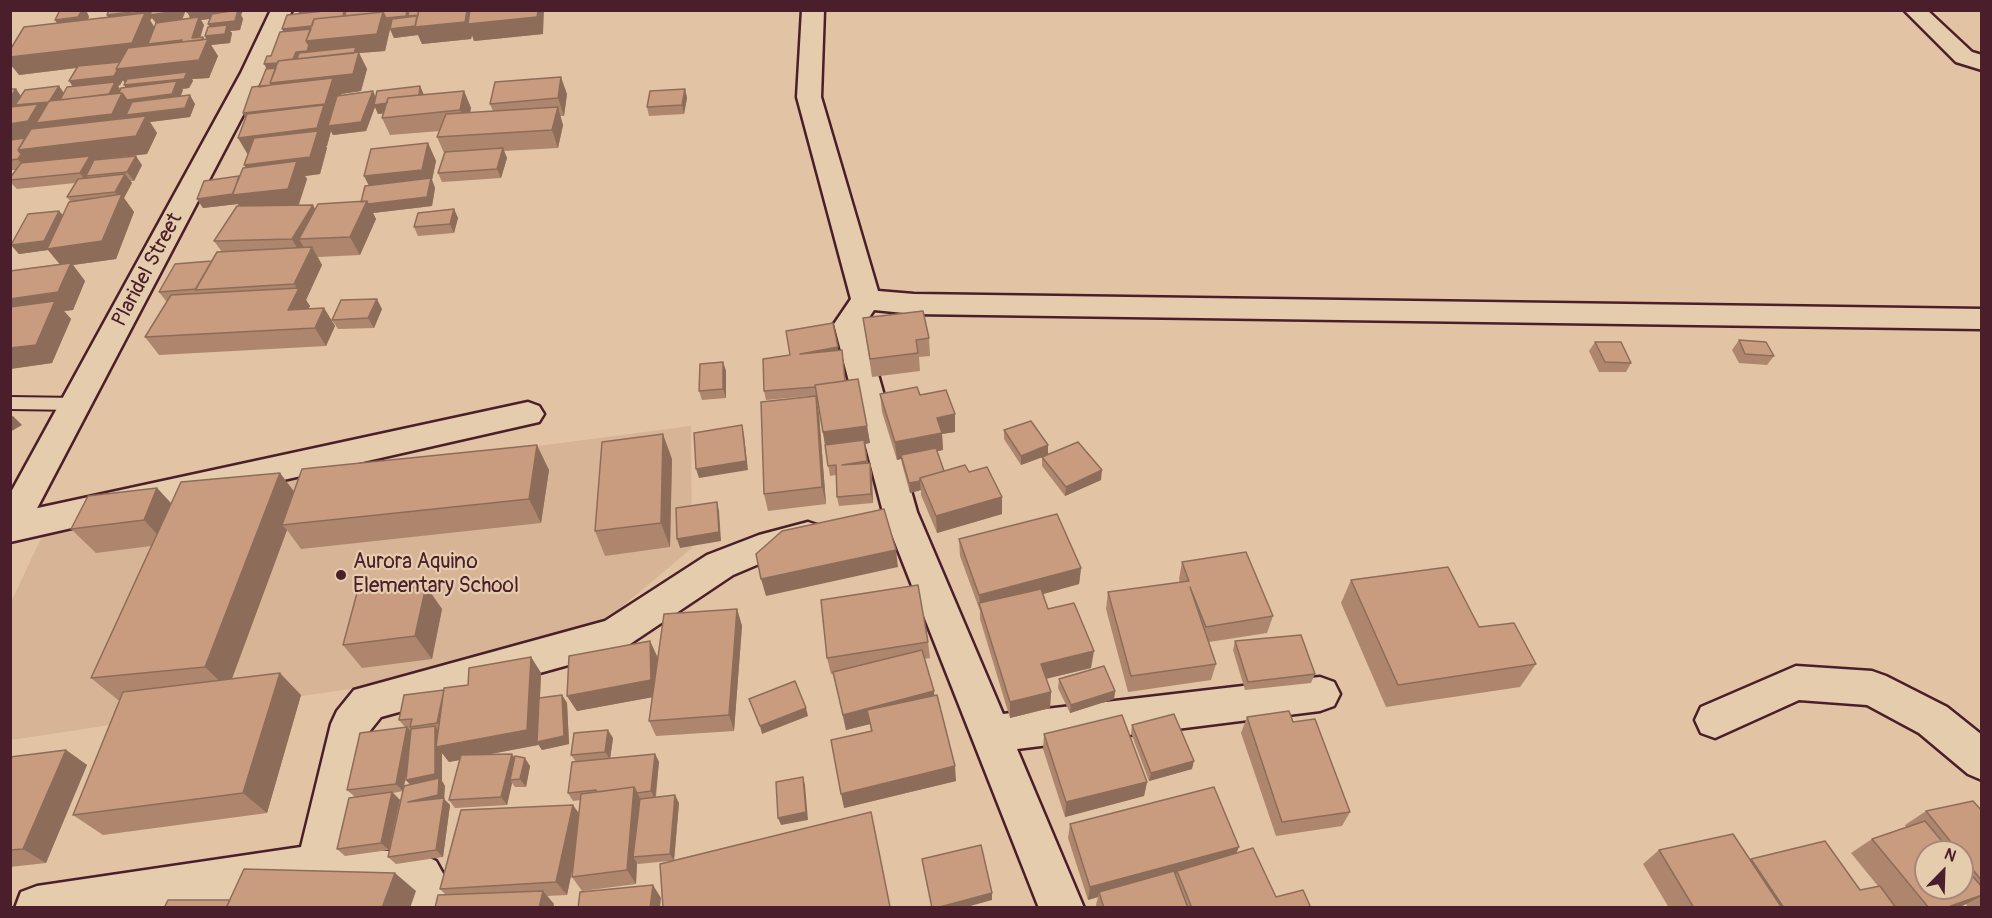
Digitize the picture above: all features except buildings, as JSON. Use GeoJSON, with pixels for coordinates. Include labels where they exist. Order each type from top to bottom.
{"type":"FeatureCollection","features":[{"type":"Feature","properties":{"kind":"street","name":"Plaridel Street"},"geometry":{"type":"LineString","coordinates":[[15,520],[253,73],[282,10]]}},
{"type":"Feature","properties":{"kind":"street"},"geometry":{"type":"LineString","coordinates":[[813,10],[809,98],[866,300]]}},
{"type":"Feature","properties":{"kind":"street"},"geometry":{"type":"LineString","coordinates":[[1914,10],[1964,57],[1982,63]]}},
{"type":"Feature","properties":{"kind":"street"},"geometry":{"type":"LineString","coordinates":[[866,300],[950,305],[1982,319]]}},
{"type":"Feature","properties":{"kind":"street"},"geometry":{"type":"LineString","coordinates":[[866,300],[849,324],[871,520],[991,734],[1062,908]]}},
{"type":"Feature","properties":{"kind":"street"},"geometry":{"type":"LineString","coordinates":[[15,520],[528,414]]}},
{"type":"Feature","properties":{"kind":"street"},"geometry":{"type":"LineString","coordinates":[[318,866],[351,724],[368,703],[572,648],[617,633],[720,565],[759,549],[871,520]]}},
{"type":"Feature","properties":{"kind":"street"},"geometry":{"type":"LineString","coordinates":[[1715,720],[1796,683],[1872,688],[1933,720],[1982,761]]}},
{"type":"Feature","properties":{"kind":"street"},"geometry":{"type":"LineString","coordinates":[[991,734],[1320,694]]}},
{"type":"Feature","properties":{"kind":"street"},"geometry":{"type":"LineString","coordinates":[[37,908],[318,866],[421,876],[434,897],[432,908]]}},
{"type":"Feature","properties":{"kind":"lane"},"geometry":{"type":"LineString","coordinates":[[10,403],[73,413]]}},
{"type":"Feature","properties":{"kind":"shaded area","name":"Aurora Aquino Elementary School"},"geometry":{"type":"Polygon","coordinates":[[[691,426],[692,548],[611,616],[402,681],[11,740],[11,602],[55,509],[691,426]]]}},
{"type":"Feature","properties":{"kind":"place","name":"Aurora Aquino Elementary School"},"geometry":{"type":"Point","coordinates":[341,575]}}]}
